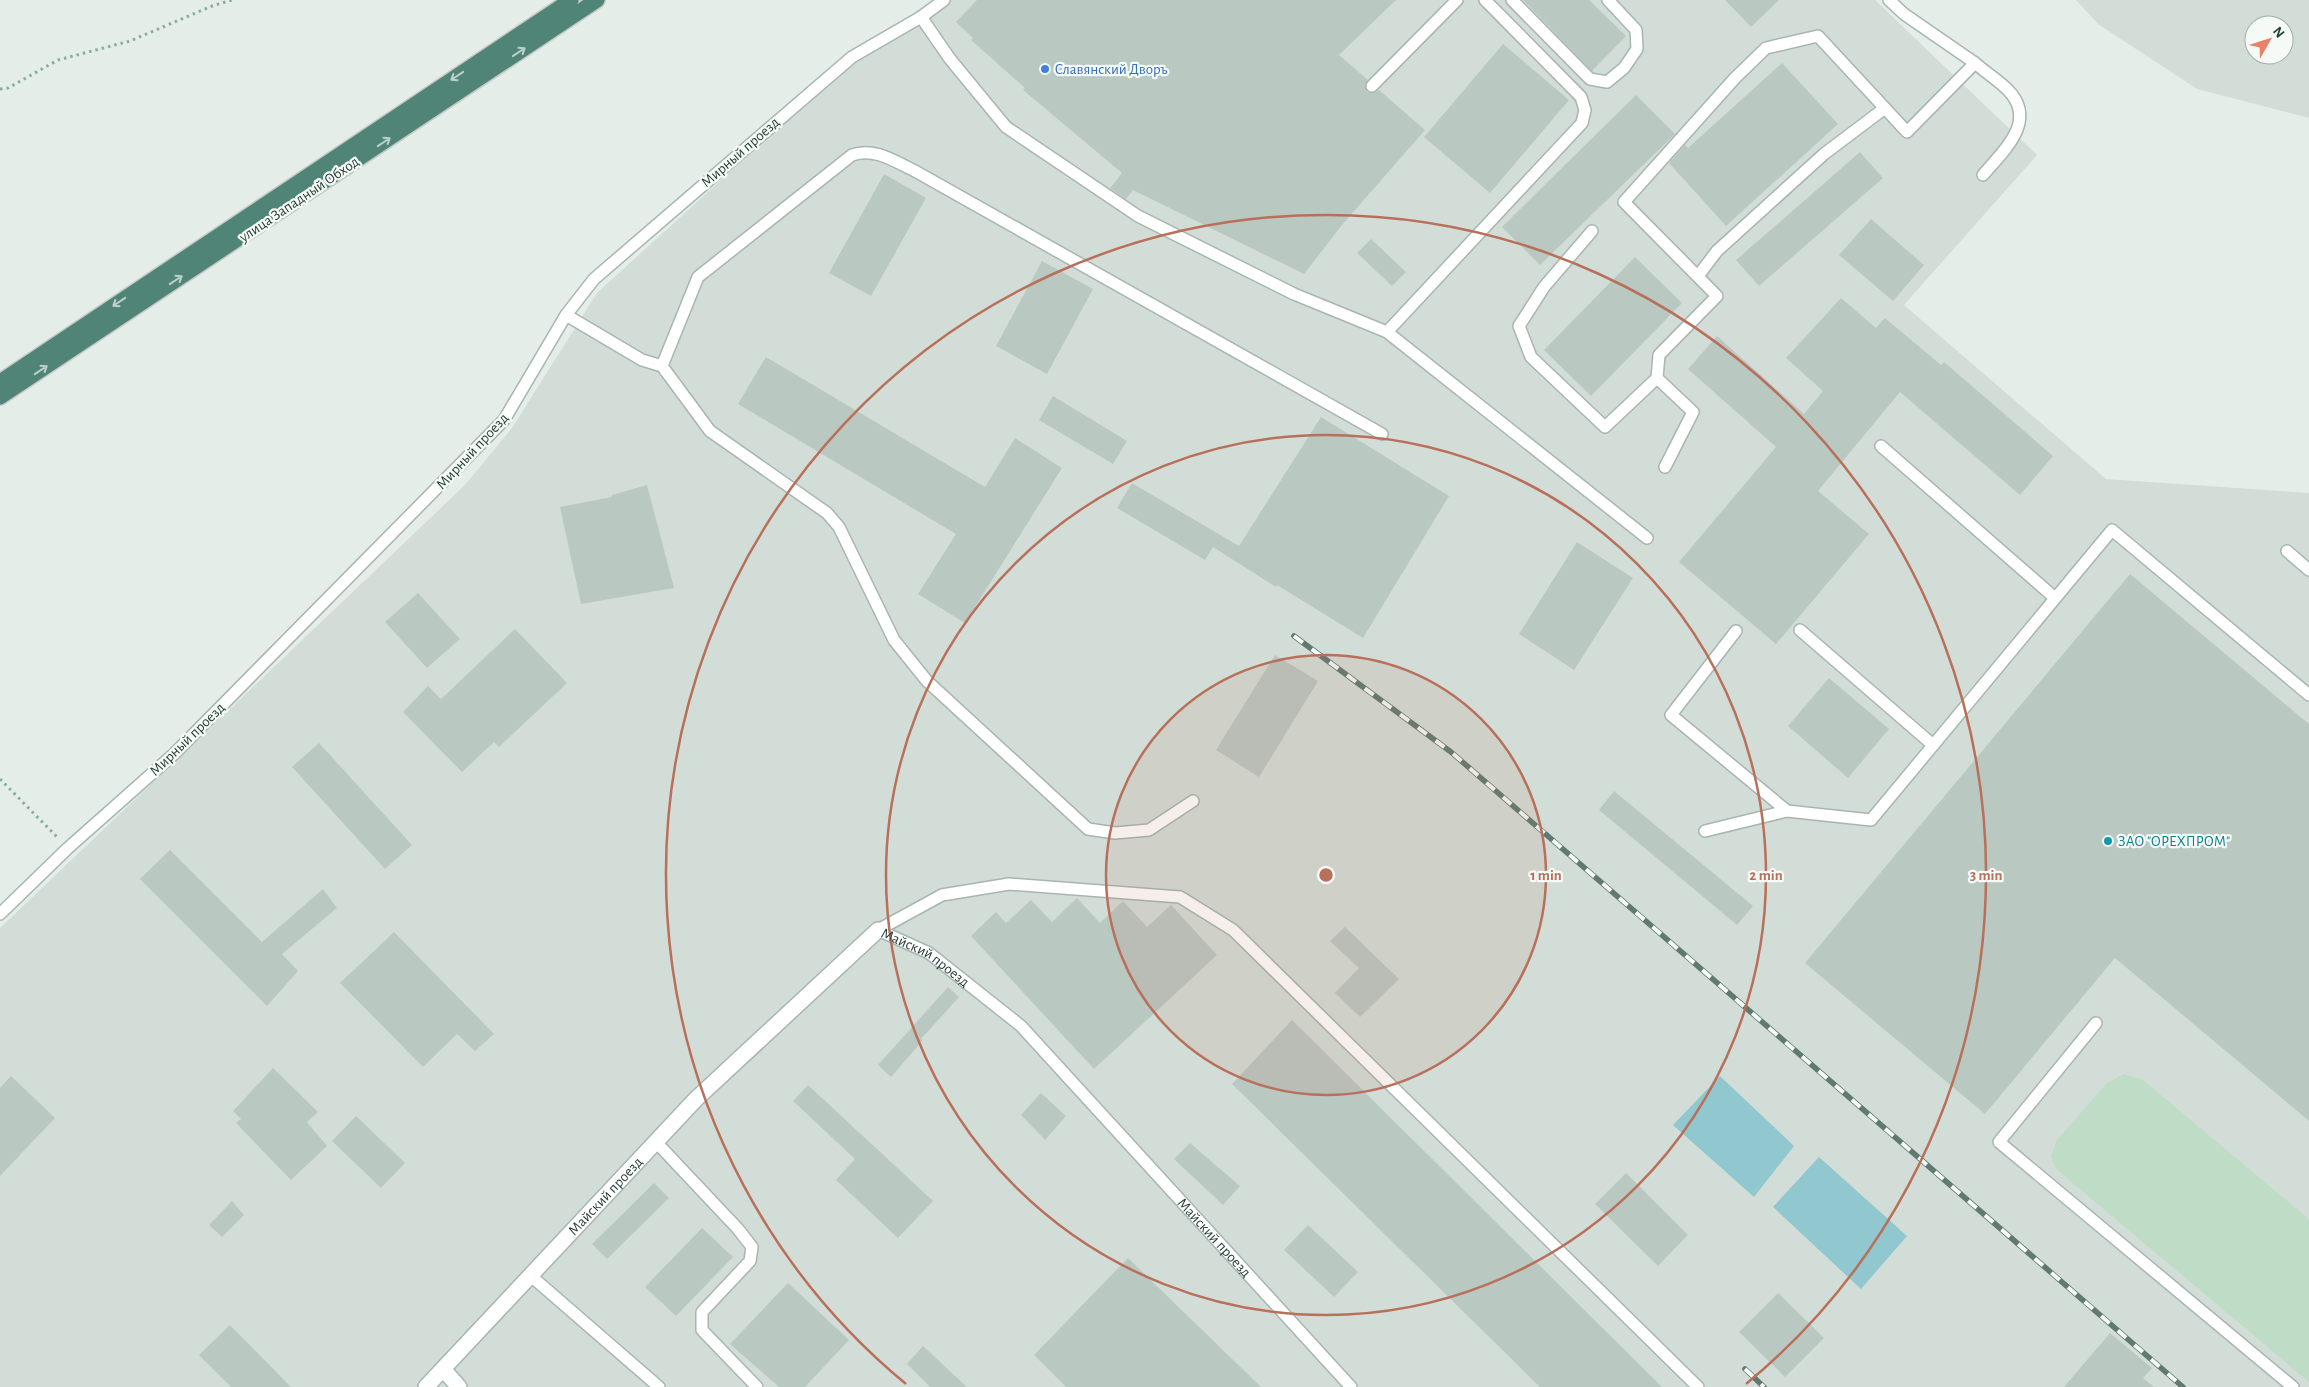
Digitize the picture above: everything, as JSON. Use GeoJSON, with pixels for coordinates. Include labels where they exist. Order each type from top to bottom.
{"type":"FeatureCollection","features":[{"type":"Feature","properties":{"kind":"highway","name":"улица Западный Обход"},"geometry":{"type":"LineString","coordinates":[[0,382],[571,0]]}},
{"type":"Feature","properties":{"kind":"highway","name":"улица Западный Обход"},"geometry":{"type":"LineString","coordinates":[[0,397],[597,0]]}},
{"type":"Feature","properties":{"kind":"street","name":"Майский проезд"},"geometry":{"type":"LineString","coordinates":[[426,1387],[696,1099],[878,930]]}},
{"type":"Feature","properties":{"kind":"street"},"geometry":{"type":"LineString","coordinates":[[443,1368],[459,1387]]}},
{"type":"Feature","properties":{"kind":"lane","name":"Мирный проезд"},"geometry":{"type":"LineString","coordinates":[[0,914],[68,848],[174,754],[498,427],[566,315],[594,279],[852,56],[921,17],[944,0]]}},
{"type":"Feature","properties":{"kind":"lane"},"geometry":{"type":"LineString","coordinates":[[1372,86],[1458,0]]}},
{"type":"Feature","properties":{"kind":"lane"},"geometry":{"type":"LineString","coordinates":[[1387,332],[1582,123],[1585,110],[1581,97],[1485,0]]}},
{"type":"Feature","properties":{"kind":"lane"},"geometry":{"type":"LineString","coordinates":[[1512,0],[1590,79],[1607,82],[1624,68],[1638,49],[1636,30],[1608,0]]}},
{"type":"Feature","properties":{"kind":"lane"},"geometry":{"type":"LineString","coordinates":[[1889,0],[1904,14],[1975,63],[2008,91],[2020,108],[2020,125],[2009,144],[1983,174]]}},
{"type":"Feature","properties":{"kind":"lane"},"geometry":{"type":"LineString","coordinates":[[921,17],[950,59],[1006,127],[1138,216],[1294,294],[1387,332],[1647,538]]}},
{"type":"Feature","properties":{"kind":"lane"},"geometry":{"type":"LineString","coordinates":[[1592,231],[1544,287],[1518,326],[1531,357],[1605,427],[1657,378],[1659,355],[1716,296],[1624,202],[1735,78],[1766,48],[1818,36],[1907,132],[1975,63]]}},
{"type":"Feature","properties":{"kind":"lane"},"geometry":{"type":"LineString","coordinates":[[1698,276],[1717,250],[1824,154],[1885,108]]}},
{"type":"Feature","properties":{"kind":"lane"},"geometry":{"type":"LineString","coordinates":[[662,366],[698,277],[852,155],[868,152],[881,155],[914,171],[1382,434]]}},
{"type":"Feature","properties":{"kind":"lane"},"geometry":{"type":"LineString","coordinates":[[566,315],[642,360],[662,366],[710,431],[827,513],[839,527],[894,640],[927,681],[1088,829],[1115,833],[1149,830],[1193,801]]}},
{"type":"Feature","properties":{"kind":"lane"},"geometry":{"type":"LineString","coordinates":[[1657,378],[1693,412],[1665,467]]}},
{"type":"Feature","properties":{"kind":"lane"},"geometry":{"type":"LineString","coordinates":[[1882,446],[2055,598]]}},
{"type":"Feature","properties":{"kind":"lane"},"geometry":{"type":"LineString","coordinates":[[1705,830],[1787,811],[1871,820],[2112,530],[2309,695]]}},
{"type":"Feature","properties":{"kind":"lane"},"geometry":{"type":"LineString","coordinates":[[2286,552],[2309,570]]}},
{"type":"Feature","properties":{"kind":"lane"},"geometry":{"type":"LineString","coordinates":[[1736,630],[1672,715],[1787,811]]}},
{"type":"Feature","properties":{"kind":"lane"},"geometry":{"type":"LineString","coordinates":[[1800,630],[1933,746]]}},
{"type":"Feature","properties":{"kind":"lane"},"geometry":{"type":"LineString","coordinates":[[878,930],[942,895],[1009,884],[1180,897],[1233,930],[1698,1387]]}},
{"type":"Feature","properties":{"kind":"lane","name":"Майский проезд"},"geometry":{"type":"LineString","coordinates":[[878,930],[929,953],[1021,1026],[1350,1387]]}},
{"type":"Feature","properties":{"kind":"lane"},"geometry":{"type":"LineString","coordinates":[[2096,1023],[1999,1142],[2293,1387]]}},
{"type":"Feature","properties":{"kind":"lane"},"geometry":{"type":"LineString","coordinates":[[656,1142],[738,1229],[752,1247],[750,1261],[702,1312],[701,1320],[702,1330],[757,1387]]}},
{"type":"Feature","properties":{"kind":"lane"},"geometry":{"type":"LineString","coordinates":[[530,1276],[659,1387]]}},
{"type":"Feature","properties":{"kind":"path"},"geometry":{"type":"LineString","coordinates":[[0,89],[8,88],[58,60],[130,41],[212,6],[232,0]]}},
{"type":"Feature","properties":{"kind":"path"},"geometry":{"type":"LineString","coordinates":[[0,779],[68,848]]}},
{"type":"Feature","properties":{"kind":"shaded area"},"geometry":{"type":"Polygon","coordinates":[[[951,0],[1875,0],[2037,155],[1904,305],[2106,479],[2309,493],[2309,1387],[0,1387],[0,928],[465,485],[512,428],[597,293],[836,75],[951,0]]]}},
{"type":"Feature","properties":{"kind":"shaded area"},"geometry":{"type":"Polygon","coordinates":[[[2076,0],[2309,0],[2309,118],[2197,89],[2098,24],[2076,0]]]}},
{"type":"Feature","properties":{"kind":"green space"},"geometry":{"type":"Polygon","coordinates":[[[2124,1074],[2143,1080],[2309,1219],[2309,1382],[2056,1169],[2051,1157],[2056,1141],[2107,1083],[2124,1074]]]}},
{"type":"Feature","properties":{"kind":"water"},"geometry":{"type":"Polygon","coordinates":[[[1720,1076],[1794,1146],[1754,1197],[1673,1125],[1720,1076]]]}},
{"type":"Feature","properties":{"kind":"water"},"geometry":{"type":"Polygon","coordinates":[[[1819,1157],[1907,1236],[1861,1289],[1773,1207],[1819,1157]]]}},
{"type":"Feature","properties":{"kind":"building"},"geometry":{"type":"Polygon","coordinates":[[[977,0],[1396,0],[1339,55],[1368,80],[1365,85],[1367,92],[1374,93],[1379,90],[1425,130],[1342,225],[1304,274],[1133,190],[1126,199],[1110,188],[1122,173],[1023,90],[1025,88],[971,40],[973,38],[956,22],[977,0]]]}},
{"type":"Feature","properties":{"kind":"building"},"geometry":{"type":"Polygon","coordinates":[[[1523,0],[1589,0],[1626,36],[1592,71],[1523,0]]]}},
{"type":"Feature","properties":{"kind":"building"},"geometry":{"type":"Polygon","coordinates":[[[1725,0],[1779,0],[1751,27],[1725,0]]]}},
{"type":"Feature","properties":{"kind":"building"},"geometry":{"type":"Polygon","coordinates":[[[1503,44],[1569,100],[1490,193],[1424,137],[1503,44]]]}},
{"type":"Feature","properties":{"kind":"building"},"geometry":{"type":"Polygon","coordinates":[[[1782,63],[1838,124],[1726,226],[1669,163],[1685,145],[1688,148],[1782,63]]]}},
{"type":"Feature","properties":{"kind":"building"},"geometry":{"type":"Polygon","coordinates":[[[1636,95],[1675,134],[1540,265],[1502,227],[1636,95]]]}},
{"type":"Feature","properties":{"kind":"building"},"geometry":{"type":"Polygon","coordinates":[[[1860,152],[1883,178],[1759,286],[1736,260],[1860,152]]]}},
{"type":"Feature","properties":{"kind":"building"},"geometry":{"type":"Polygon","coordinates":[[[884,174],[926,198],[871,296],[829,273],[884,174]]]}},
{"type":"Feature","properties":{"kind":"building"},"geometry":{"type":"Polygon","coordinates":[[[1871,219],[1924,265],[1893,301],[1839,255],[1871,219]]]}},
{"type":"Feature","properties":{"kind":"building"},"geometry":{"type":"Polygon","coordinates":[[[1371,239],[1406,272],[1392,286],[1357,253],[1371,239]]]}},
{"type":"Feature","properties":{"kind":"building"},"geometry":{"type":"Polygon","coordinates":[[[1635,257],[1682,303],[1591,396],[1544,350],[1635,257]]]}},
{"type":"Feature","properties":{"kind":"building"},"geometry":{"type":"Polygon","coordinates":[[[1042,261],[1093,289],[1047,374],[996,346],[1042,261]]]}},
{"type":"Feature","properties":{"kind":"building"},"geometry":{"type":"Polygon","coordinates":[[[1841,298],[1876,328],[1885,318],[1941,365],[1944,362],[2053,456],[2020,495],[1900,392],[1818,491],[1869,534],[1776,644],[1679,562],[1776,447],[1688,369],[1717,336],[1804,414],[1823,391],[1786,358],[1841,298]]]}},
{"type":"Feature","properties":{"kind":"building"},"geometry":{"type":"Polygon","coordinates":[[[766,357],[985,487],[1015,438],[1062,468],[965,623],[918,594],[956,534],[738,404],[766,357]]]}},
{"type":"Feature","properties":{"kind":"building"},"geometry":{"type":"Polygon","coordinates":[[[1053,396],[1127,441],[1113,464],[1039,420],[1053,396]]]}},
{"type":"Feature","properties":{"kind":"building"},"geometry":{"type":"Polygon","coordinates":[[[1321,417],[1449,496],[1363,638],[1277,585],[1276,587],[1213,547],[1205,560],[1117,508],[1132,483],[1239,546],[1321,417]]]}},
{"type":"Feature","properties":{"kind":"building"},"geometry":{"type":"Polygon","coordinates":[[[647,485],[674,588],[581,604],[560,507],[612,497],[612,495],[647,485]]]}},
{"type":"Feature","properties":{"kind":"building"},"geometry":{"type":"Polygon","coordinates":[[[1577,542],[1633,578],[1574,670],[1519,634],[1577,542]]]}},
{"type":"Feature","properties":{"kind":"building","name":"ЗАО \"ОРЕХПРОМ\""},"geometry":{"type":"Polygon","coordinates":[[[2130,574],[2309,724],[2309,1121],[2115,958],[1985,1114],[1805,963],[2130,574]]]}},
{"type":"Feature","properties":{"kind":"building"},"geometry":{"type":"Polygon","coordinates":[[[418,593],[460,639],[427,668],[385,622],[418,593]]]}},
{"type":"Feature","properties":{"kind":"building"},"geometry":{"type":"Polygon","coordinates":[[[515,629],[567,683],[499,747],[494,742],[462,772],[403,712],[428,686],[441,699],[515,629]]]}},
{"type":"Feature","properties":{"kind":"building"},"geometry":{"type":"Polygon","coordinates":[[[1275,655],[1318,681],[1259,777],[1216,750],[1275,655]]]}},
{"type":"Feature","properties":{"kind":"building"},"geometry":{"type":"Polygon","coordinates":[[[1829,678],[1889,729],[1848,778],[1788,726],[1829,678]]]}},
{"type":"Feature","properties":{"kind":"building"},"geometry":{"type":"Polygon","coordinates":[[[319,743],[412,845],[385,869],[292,767],[319,743]]]}},
{"type":"Feature","properties":{"kind":"building"},"geometry":{"type":"Polygon","coordinates":[[[1614,791],[1753,906],[1737,925],[1599,810],[1614,791]]]}},
{"type":"Feature","properties":{"kind":"building"},"geometry":{"type":"Polygon","coordinates":[[[170,850],[262,942],[323,889],[337,908],[282,954],[298,971],[267,1006],[140,879],[170,850]]]}},
{"type":"Feature","properties":{"kind":"building"},"geometry":{"type":"Polygon","coordinates":[[[1077,898],[1100,923],[1123,901],[1147,927],[1171,905],[1217,955],[1094,1069],[971,936],[996,912],[1006,923],[1031,900],[1052,922],[1077,898]]]}},
{"type":"Feature","properties":{"kind":"building"},"geometry":{"type":"Polygon","coordinates":[[[1345,927],[1399,979],[1360,1017],[1335,993],[1359,968],[1330,941],[1345,927]]]}},
{"type":"Feature","properties":{"kind":"building"},"geometry":{"type":"Polygon","coordinates":[[[394,932],[494,1034],[475,1051],[457,1034],[423,1067],[340,983],[394,932]]]}},
{"type":"Feature","properties":{"kind":"building"},"geometry":{"type":"Polygon","coordinates":[[[948,987],[959,997],[921,1039],[923,1040],[891,1077],[878,1065],[948,987]]]}},
{"type":"Feature","properties":{"kind":"building"},"geometry":{"type":"Polygon","coordinates":[[[1292,1020],[1662,1387],[1540,1387],[1232,1084],[1292,1020]]]}},
{"type":"Feature","properties":{"kind":"building"},"geometry":{"type":"Polygon","coordinates":[[[273,1068],[318,1112],[307,1122],[327,1146],[291,1180],[236,1123],[241,1119],[233,1111],[273,1068]]]}},
{"type":"Feature","properties":{"kind":"building"},"geometry":{"type":"Polygon","coordinates":[[[11,1076],[55,1118],[0,1176],[0,1088],[11,1076]]]}},
{"type":"Feature","properties":{"kind":"building"},"geometry":{"type":"Polygon","coordinates":[[[808,1085],[933,1201],[898,1238],[836,1180],[855,1159],[793,1101],[808,1085]]]}},
{"type":"Feature","properties":{"kind":"building"},"geometry":{"type":"Polygon","coordinates":[[[1041,1093],[1066,1116],[1045,1140],[1021,1115],[1041,1093]]]}},
{"type":"Feature","properties":{"kind":"building"},"geometry":{"type":"Polygon","coordinates":[[[356,1116],[405,1163],[381,1188],[332,1141],[356,1116]]]}},
{"type":"Feature","properties":{"kind":"building"},"geometry":{"type":"Polygon","coordinates":[[[1190,1143],[1240,1186],[1223,1205],[1174,1159],[1190,1143]]]}},
{"type":"Feature","properties":{"kind":"building"},"geometry":{"type":"Polygon","coordinates":[[[1626,1173],[1688,1235],[1658,1266],[1595,1204],[1626,1173]]]}},
{"type":"Feature","properties":{"kind":"building"},"geometry":{"type":"Polygon","coordinates":[[[654,1183],[669,1198],[607,1259],[592,1244],[654,1183]]]}},
{"type":"Feature","properties":{"kind":"building"},"geometry":{"type":"Polygon","coordinates":[[[232,1201],[244,1215],[222,1237],[209,1225],[232,1201]]]}},
{"type":"Feature","properties":{"kind":"building"},"geometry":{"type":"Polygon","coordinates":[[[1308,1225],[1358,1272],[1334,1297],[1284,1250],[1308,1225]]]}},
{"type":"Feature","properties":{"kind":"building"},"geometry":{"type":"Polygon","coordinates":[[[702,1228],[733,1257],[676,1316],[645,1287],[702,1228]]]}},
{"type":"Feature","properties":{"kind":"building"},"geometry":{"type":"Polygon","coordinates":[[[1128,1258],[1261,1387],[1066,1387],[1034,1355],[1128,1258]]]}},
{"type":"Feature","properties":{"kind":"building"},"geometry":{"type":"Polygon","coordinates":[[[788,1283],[849,1340],[805,1387],[779,1387],[730,1344],[788,1283]]]}},
{"type":"Feature","properties":{"kind":"building"},"geometry":{"type":"Polygon","coordinates":[[[1778,1293],[1824,1338],[1785,1377],[1739,1332],[1778,1293]]]}},
{"type":"Feature","properties":{"kind":"building"},"geometry":{"type":"Polygon","coordinates":[[[230,1325],[291,1387],[231,1387],[199,1355],[230,1325]]]}},
{"type":"Feature","properties":{"kind":"building"},"geometry":{"type":"Polygon","coordinates":[[[2110,1333],[2152,1368],[2143,1378],[2154,1387],[2064,1387],[2110,1333]]]}},
{"type":"Feature","properties":{"kind":"building"},"geometry":{"type":"Polygon","coordinates":[[[923,1346],[967,1387],[930,1387],[907,1364],[923,1346]]]}},
{"type":"Feature","properties":{"kind":"railway"},"geometry":{"type":"LineString","coordinates":[[1294,636],[1451,752],[2183,1387]]}},
{"type":"Feature","properties":{"kind":"railway"},"geometry":{"type":"LineString","coordinates":[[1745,1369],[1764,1387]]}},
{"type":"Feature","properties":{"kind":"place","name":"Cлавянский Дворъ"},"geometry":{"type":"Point","coordinates":[1045,69]}},
{"type":"Feature","properties":{"kind":"place","name":"ЗАО \"ОРЕХПРОМ\""},"geometry":{"type":"Point","coordinates":[2108,841]}}]}
